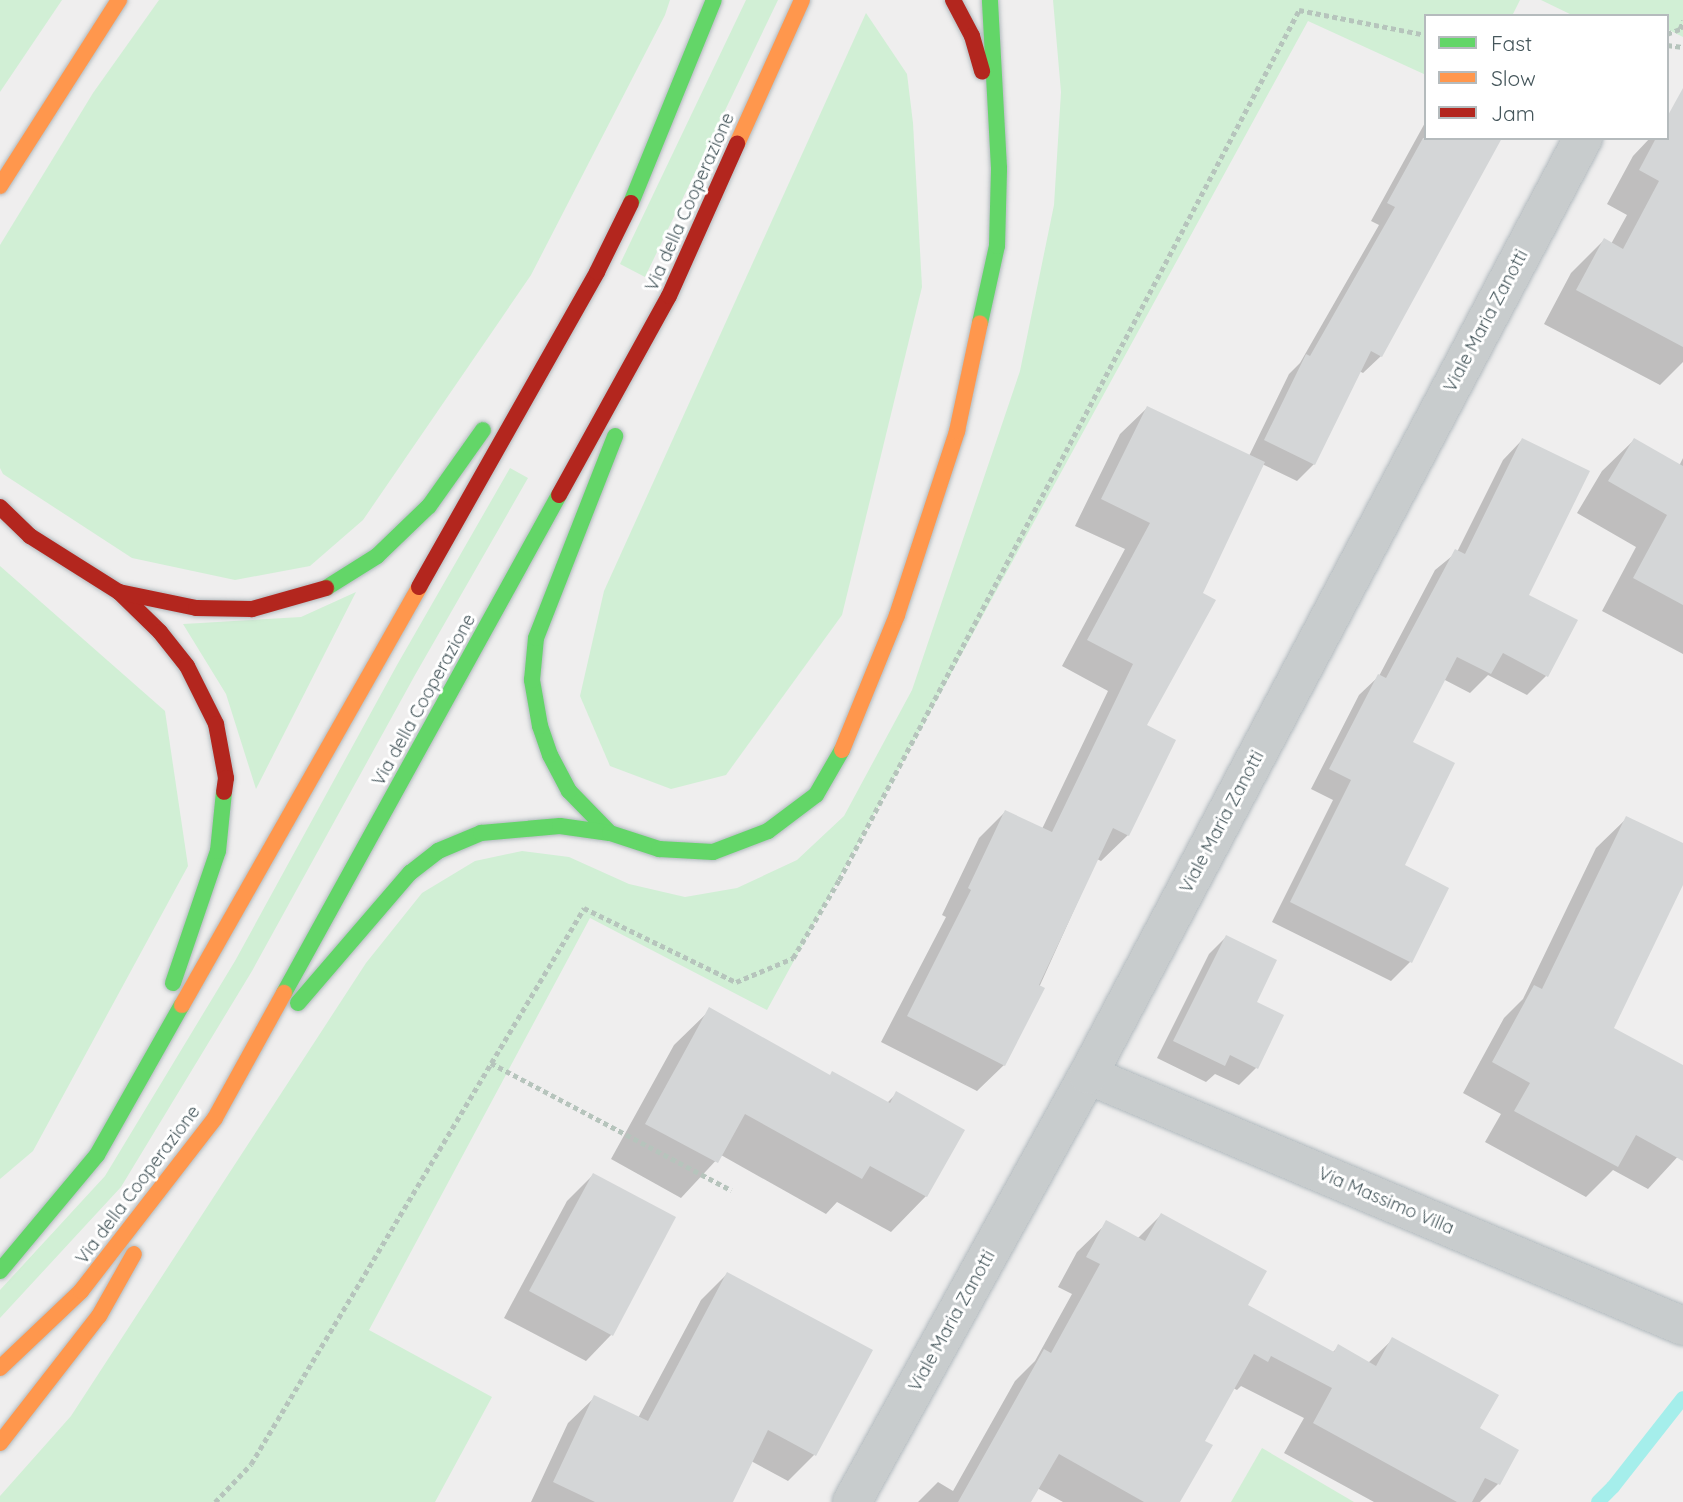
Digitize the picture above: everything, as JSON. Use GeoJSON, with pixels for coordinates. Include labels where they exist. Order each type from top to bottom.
{"type":"FeatureCollection","features":[{"type":"Feature","properties":{"kind":"highway"},"geometry":{"type":"LineString","coordinates":[[0,186],[118,0]]}},
{"type":"Feature","properties":{"kind":"highway"},"geometry":{"type":"LineString","coordinates":[[0,1270],[97,1155],[597,272],[634,196],[714,0]]}},
{"type":"Feature","properties":{"kind":"highway","name":"Via della Cooperazione"},"geometry":{"type":"LineString","coordinates":[[0,1368],[81,1291],[215,1118],[669,296],[802,0]]}},
{"type":"Feature","properties":{"kind":"highway"},"geometry":{"type":"LineString","coordinates":[[953,0],[972,36],[994,114]]}},
{"type":"Feature","properties":{"kind":"highway"},"geometry":{"type":"LineString","coordinates":[[215,1118],[311,986],[410,873],[438,851],[481,833],[560,826],[610,833],[659,849],[713,852],[768,831],[816,795],[842,750],[897,615],[957,431],[997,246],[999,168],[994,114],[990,0]]}},
{"type":"Feature","properties":{"kind":"highway"},"geometry":{"type":"LineString","coordinates":[[509,394],[597,272]]}},
{"type":"Feature","properties":{"kind":"highway"},"geometry":{"type":"LineString","coordinates":[[610,833],[569,791],[550,755],[540,726],[532,680],[536,638],[669,296]]}},
{"type":"Feature","properties":{"kind":"highway"},"geometry":{"type":"LineString","coordinates":[[119,592],[196,608],[252,609],[321,591],[377,556],[429,506],[493,417]]}},
{"type":"Feature","properties":{"kind":"highway"},"geometry":{"type":"LineString","coordinates":[[0,507],[30,536],[119,592],[160,632],[187,666],[216,724],[226,778],[218,851],[182,961],[97,1155]]}},
{"type":"Feature","properties":{"kind":"highway"},"geometry":{"type":"LineString","coordinates":[[0,1443],[31,1407],[99,1316],[200,1138]]}},
{"type":"Feature","properties":{"kind":"street","name":"Viale Maria Zanotti"},"geometry":{"type":"LineString","coordinates":[[852,1502],[1088,1075],[1582,140]]}},
{"type":"Feature","properties":{"kind":"street","name":"Via Massimo Villa"},"geometry":{"type":"LineString","coordinates":[[1088,1075],[1673,1322]]}},
{"type":"Feature","properties":{"kind":"path"},"geometry":{"type":"LineString","coordinates":[[1681,28],[1683,21]]}},
{"type":"Feature","properties":{"kind":"path"},"geometry":{"type":"LineString","coordinates":[[491,1062],[731,1190]]}},
{"type":"Feature","properties":{"kind":"green space"},"geometry":{"type":"Polygon","coordinates":[[[0,0],[62,0],[0,92],[0,0]]]}},
{"type":"Feature","properties":{"kind":"green space"},"geometry":{"type":"Polygon","coordinates":[[[159,0],[670,0],[665,15],[531,275],[363,520],[310,566],[235,580],[132,558],[3,474],[0,468],[0,245],[93,93],[159,0]]]}},
{"type":"Feature","properties":{"kind":"green space"},"geometry":{"type":"Polygon","coordinates":[[[746,0],[778,0],[645,277],[620,264],[746,0]]]}},
{"type":"Feature","properties":{"kind":"green space"},"geometry":{"type":"Polygon","coordinates":[[[1053,0],[1520,0],[1513,14],[1424,14],[1424,74],[1308,21],[767,1010],[590,918],[369,1330],[492,1397],[435,1502],[0,1502],[0,1496],[71,1416],[366,963],[422,893],[475,861],[522,851],[569,857],[629,884],[685,897],[737,888],[797,860],[844,816],[912,690],[1020,371],[1054,205],[1061,92],[1053,0]]]}},
{"type":"Feature","properties":{"kind":"green space"},"geometry":{"type":"Polygon","coordinates":[[[1541,0],[1683,0],[1683,37],[1669,30],[1669,14],[1570,14],[1541,0]]]}},
{"type":"Feature","properties":{"kind":"green space"},"geometry":{"type":"Polygon","coordinates":[[[866,13],[907,74],[913,123],[922,287],[842,615],[726,775],[671,789],[610,766],[580,696],[604,591],[866,13]]]}},
{"type":"Feature","properties":{"kind":"green space"},"geometry":{"type":"Polygon","coordinates":[[[510,468],[528,478],[415,675],[252,971],[121,1187],[0,1318],[0,1290],[105,1176],[235,961],[397,665],[510,468]]]}},
{"type":"Feature","properties":{"kind":"green space"},"geometry":{"type":"Polygon","coordinates":[[[0,566],[165,711],[188,866],[33,1151],[0,1179],[0,566]]]}},
{"type":"Feature","properties":{"kind":"green space"},"geometry":{"type":"Polygon","coordinates":[[[356,592],[256,789],[226,694],[183,624],[301,617],[356,592]]]}},
{"type":"Feature","properties":{"kind":"green space"},"geometry":{"type":"Polygon","coordinates":[[[1262,1448],[1354,1502],[1231,1502],[1262,1448]]]}},
{"type":"Feature","properties":{"kind":"building"},"geometry":{"type":"Polygon","coordinates":[[[1683,88],[1683,347],[1576,290],[1604,238],[1623,249],[1659,181],[1639,170],[1655,140],[1669,140],[1669,113],[1683,88]]]}},
{"type":"Feature","properties":{"kind":"building"},"geometry":{"type":"Polygon","coordinates":[[[1423,138],[1501,140],[1382,357],[1371,351],[1315,465],[1264,440],[1306,354],[1310,356],[1395,207],[1387,203],[1423,138]]]}},
{"type":"Feature","properties":{"kind":"building"},"geometry":{"type":"Polygon","coordinates":[[[1147,406],[1265,462],[1203,593],[1216,600],[1147,725],[1176,740],[1129,836],[1113,828],[1039,985],[1045,988],[1005,1066],[907,1016],[971,890],[968,888],[1005,810],[1052,832],[1133,664],[1087,640],[1150,523],[1101,499],[1147,406]]]}},
{"type":"Feature","properties":{"kind":"building"},"geometry":{"type":"Polygon","coordinates":[[[1522,438],[1590,471],[1529,595],[1578,620],[1548,677],[1503,653],[1491,674],[1457,657],[1413,742],[1455,763],[1405,865],[1449,888],[1412,963],[1290,902],[1351,780],[1329,769],[1378,674],[1386,678],[1455,549],[1465,554],[1522,438]]]}},
{"type":"Feature","properties":{"kind":"building"},"geometry":{"type":"Polygon","coordinates":[[[1634,438],[1683,466],[1683,605],[1633,578],[1667,515],[1608,481],[1634,438]]]}},
{"type":"Feature","properties":{"kind":"building"},"geometry":{"type":"Polygon","coordinates":[[[1626,816],[1683,843],[1683,885],[1614,1028],[1683,1065],[1683,1161],[1636,1135],[1618,1167],[1514,1111],[1530,1083],[1492,1062],[1534,985],[1542,989],[1626,816]]]}},
{"type":"Feature","properties":{"kind":"building"},"geometry":{"type":"Polygon","coordinates":[[[1226,935],[1277,960],[1257,1002],[1284,1015],[1258,1069],[1230,1055],[1225,1066],[1173,1041],[1226,935]]]}},
{"type":"Feature","properties":{"kind":"building"},"geometry":{"type":"Polygon","coordinates":[[[709,1007],[830,1075],[832,1071],[890,1103],[896,1091],[965,1130],[927,1197],[870,1166],[862,1179],[745,1114],[718,1163],[645,1124],[709,1007]]]}},
{"type":"Feature","properties":{"kind":"building"},"geometry":{"type":"Polygon","coordinates":[[[593,1173],[676,1217],[613,1336],[529,1291],[593,1173]]]}},
{"type":"Feature","properties":{"kind":"building"},"geometry":{"type":"Polygon","coordinates":[[[1161,1213],[1267,1271],[1248,1305],[1334,1352],[1338,1344],[1376,1366],[1392,1337],[1499,1395],[1480,1428],[1519,1450],[1500,1485],[1485,1478],[1472,1502],[1457,1502],[1313,1423],[1332,1388],[1271,1356],[1268,1362],[1254,1354],[1205,1441],[1213,1445],[1180,1502],[1144,1502],[1059,1454],[1031,1502],[958,1502],[1044,1349],[1051,1353],[1100,1264],[1086,1257],[1106,1220],[1145,1241],[1161,1213]]]}},
{"type":"Feature","properties":{"kind":"building"},"geometry":{"type":"Polygon","coordinates":[[[727,1272],[873,1350],[816,1456],[768,1430],[733,1502],[595,1502],[553,1482],[594,1395],[648,1421],[727,1272]]]}},
{"type":"Feature","properties":{"kind":"waterway"},"geometry":{"type":"LineString","coordinates":[[1598,1502],[1613,1487],[1683,1398]]}},
{"type":"Feature","properties":{"kind":"traffic: fast"},"geometry":{"type":"LineString","coordinates":[[631,203],[714,0]]}},
{"type":"Feature","properties":{"kind":"traffic: fast"},"geometry":{"type":"LineString","coordinates":[[980,323],[997,246],[999,168],[990,0]]}},
{"type":"Feature","properties":{"kind":"traffic: fast"},"geometry":{"type":"LineString","coordinates":[[326,588],[377,556],[429,506],[483,430]]}},
{"type":"Feature","properties":{"kind":"traffic: fast"},"geometry":{"type":"LineString","coordinates":[[610,833],[569,791],[550,755],[540,726],[532,680],[536,638],[615,436]]}},
{"type":"Feature","properties":{"kind":"traffic: fast"},"geometry":{"type":"LineString","coordinates":[[284,993],[559,495]]}},
{"type":"Feature","properties":{"kind":"traffic: fast"},"geometry":{"type":"LineString","coordinates":[[298,1003],[410,873],[438,851],[481,833],[560,826],[610,833],[659,849],[713,852],[768,831],[816,795],[842,750]]}},
{"type":"Feature","properties":{"kind":"traffic: fast"},"geometry":{"type":"LineString","coordinates":[[173,983],[218,851],[224,792]]}},
{"type":"Feature","properties":{"kind":"traffic: fast"},"geometry":{"type":"LineString","coordinates":[[0,1271],[97,1155],[182,1005]]}},
{"type":"Feature","properties":{"kind":"traffic: slow"},"geometry":{"type":"LineString","coordinates":[[0,186],[119,0]]}},
{"type":"Feature","properties":{"kind":"traffic: slow"},"geometry":{"type":"LineString","coordinates":[[737,144],[802,0]]}},
{"type":"Feature","properties":{"kind":"traffic: slow"},"geometry":{"type":"LineString","coordinates":[[842,750],[897,615],[957,431],[980,323]]}},
{"type":"Feature","properties":{"kind":"traffic: slow"},"geometry":{"type":"LineString","coordinates":[[182,1005],[419,587]]}},
{"type":"Feature","properties":{"kind":"traffic: slow"},"geometry":{"type":"LineString","coordinates":[[0,1368],[81,1291],[215,1118],[284,993]]}},
{"type":"Feature","properties":{"kind":"traffic: slow"},"geometry":{"type":"LineString","coordinates":[[0,1443],[99,1316],[134,1254]]}},
{"type":"Feature","properties":{"kind":"traffic: jam"},"geometry":{"type":"LineString","coordinates":[[953,0],[972,36],[982,72]]}},
{"type":"Feature","properties":{"kind":"traffic: jam"},"geometry":{"type":"LineString","coordinates":[[559,495],[669,296],[737,144]]}},
{"type":"Feature","properties":{"kind":"traffic: jam"},"geometry":{"type":"LineString","coordinates":[[419,587],[597,272],[631,203]]}},
{"type":"Feature","properties":{"kind":"traffic: jam"},"geometry":{"type":"LineString","coordinates":[[0,507],[30,536],[119,592],[160,632],[187,666],[216,724],[226,778],[224,792]]}},
{"type":"Feature","properties":{"kind":"traffic: jam"},"geometry":{"type":"LineString","coordinates":[[119,592],[196,608],[252,609],[326,588]]}}]}
